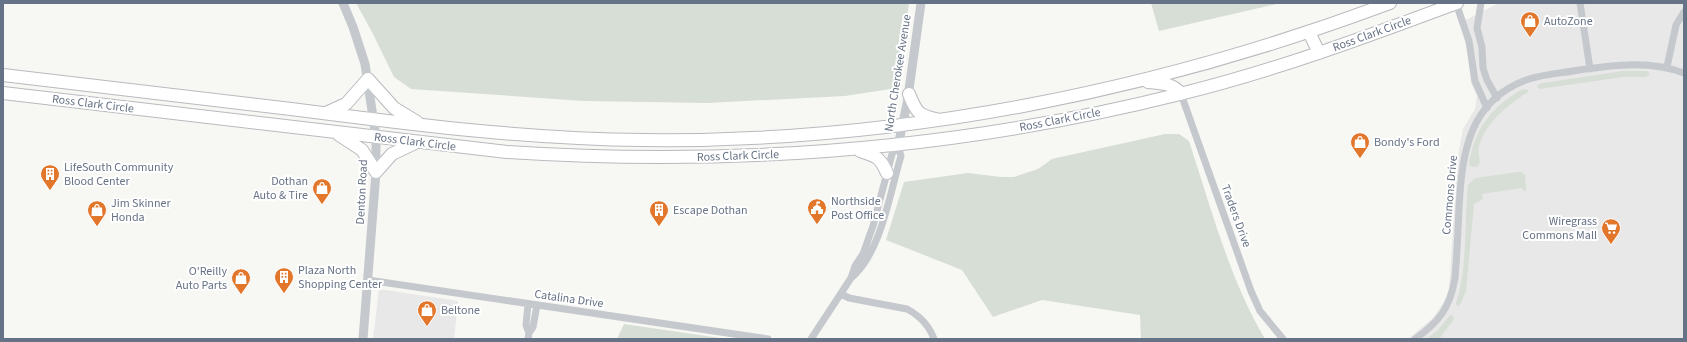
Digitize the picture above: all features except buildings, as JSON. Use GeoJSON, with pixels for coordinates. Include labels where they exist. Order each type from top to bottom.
{"type":"FeatureCollection","features":[{"type":"Feature","properties":{"kind":"highway","name":"Ross Clark Circle"},"geometry":{"type":"LineString","coordinates":[[6,75],[421,125],[552,137],[668,140],[786,136],[903,126],[1022,106],[1139,81],[1258,49],[1390,3]]}},
{"type":"Feature","properties":{"kind":"highway","name":"Ross Clark Circle"},"geometry":{"type":"LineString","coordinates":[[5,93],[467,148],[550,154],[668,158],[752,156],[898,146],[1026,127],[1182,94],[1264,71],[1319,53],[1456,3]]}},
{"type":"Feature","properties":{"kind":"highway"},"geometry":{"type":"LineString","coordinates":[[1309,32],[1319,53]]}},
{"type":"Feature","properties":{"kind":"highway"},"geometry":{"type":"LineString","coordinates":[[5,93],[6,75]]}},
{"type":"Feature","properties":{"kind":"highway"},"geometry":{"type":"LineString","coordinates":[[325,114],[346,104],[368,79],[394,108],[421,125]]}},
{"type":"Feature","properties":{"kind":"highway"},"geometry":{"type":"LineString","coordinates":[[1139,81],[1171,85],[1177,88],[1182,94]]}},
{"type":"Feature","properties":{"kind":"highway"},"geometry":{"type":"LineString","coordinates":[[153,111],[156,102],[162,94]]}},
{"type":"Feature","properties":{"kind":"highway"},"geometry":{"type":"LineString","coordinates":[[909,94],[915,108],[921,116],[941,120]]}},
{"type":"Feature","properties":{"kind":"highway"},"geometry":{"type":"LineString","coordinates":[[1022,106],[1026,127]]}},
{"type":"Feature","properties":{"kind":"highway"},"geometry":{"type":"LineString","coordinates":[[467,148],[469,141],[479,131]]}},
{"type":"Feature","properties":{"kind":"highway"},"geometry":{"type":"LineString","coordinates":[[335,132],[353,142],[362,150],[376,172],[392,154],[416,142]]}},
{"type":"Feature","properties":{"kind":"highway"},"geometry":{"type":"LineString","coordinates":[[550,154],[552,137]]}},
{"type":"Feature","properties":{"kind":"highway"},"geometry":{"type":"LineString","coordinates":[[668,140],[668,158]]}},
{"type":"Feature","properties":{"kind":"highway"},"geometry":{"type":"LineString","coordinates":[[853,149],[872,154],[881,160],[887,173]]}},
{"type":"Feature","properties":{"kind":"street","name":"Denton Road"},"geometry":{"type":"LineString","coordinates":[[343,3],[358,42],[368,79],[376,137],[376,172],[363,339]]}},
{"type":"Feature","properties":{"kind":"street","name":"North Cherokee Avenue"},"geometry":{"type":"LineString","coordinates":[[811,339],[851,278],[855,266],[868,240],[892,154],[898,146],[903,126],[909,94],[921,3]]}},
{"type":"Feature","properties":{"kind":"street"},"geometry":{"type":"LineString","coordinates":[[1456,3],[1469,41],[1475,80],[1487,108]]}},
{"type":"Feature","properties":{"kind":"street"},"geometry":{"type":"LineString","coordinates":[[1481,3],[1477,28],[1481,39],[1483,68],[1487,80],[1497,98]]}},
{"type":"Feature","properties":{"kind":"street"},"geometry":{"type":"LineString","coordinates":[[1580,3],[1590,69]]}},
{"type":"Feature","properties":{"kind":"street"},"geometry":{"type":"LineString","coordinates":[[1667,68],[1676,26],[1684,12]]}},
{"type":"Feature","properties":{"kind":"street","name":"Commons Drive"},"geometry":{"type":"LineString","coordinates":[[1415,339],[1438,320],[1446,307],[1454,288],[1464,154],[1472,130],[1487,108],[1497,98],[1528,79],[1590,69],[1629,64],[1667,68],[1684,73]]}},
{"type":"Feature","properties":{"kind":"street","name":"Traders Drive"},"geometry":{"type":"LineString","coordinates":[[1182,94],[1251,291],[1260,311],[1282,339]]}},
{"type":"Feature","properties":{"kind":"street","name":"North Cherokee Avenue"},"geometry":{"type":"LineString","coordinates":[[851,278],[861,270],[876,243],[901,156],[898,146]]}},
{"type":"Feature","properties":{"kind":"street","name":"Catalina Drive"},"geometry":{"type":"LineString","coordinates":[[368,280],[768,339]]}},
{"type":"Feature","properties":{"kind":"street"},"geometry":{"type":"LineString","coordinates":[[841,294],[849,298],[907,309],[925,321],[934,339]]}},
{"type":"Feature","properties":{"kind":"street"},"geometry":{"type":"LineString","coordinates":[[528,304],[526,325],[528,336]]}},
{"type":"Feature","properties":{"kind":"street"},"geometry":{"type":"LineString","coordinates":[[528,336],[533,327],[538,305]]}},
{"type":"Feature","properties":{"kind":"shaded area"},"geometry":{"type":"Polygon","coordinates":[[[356,3],[909,3],[897,88],[845,96],[707,103],[584,101],[411,89],[394,77],[356,3]]]}},
{"type":"Feature","properties":{"kind":"shaded area"},"geometry":{"type":"Polygon","coordinates":[[[1151,3],[1281,3],[1159,31],[1151,3]]]}},
{"type":"Feature","properties":{"kind":"shaded area"},"geometry":{"type":"Polygon","coordinates":[[[1499,3],[1684,3],[1684,339],[1408,339],[1433,318],[1445,300],[1449,290],[1457,162],[1463,129],[1475,109],[1477,96],[1471,83],[1467,49],[1460,23],[1499,3]]]}},
{"type":"Feature","properties":{"kind":"shaded area"},"geometry":{"type":"Polygon","coordinates":[[[1623,71],[1647,71],[1650,74],[1646,77],[1623,77],[1540,89],[1537,87],[1539,84],[1543,83],[1623,71]]]}},
{"type":"Feature","properties":{"kind":"shaded area"},"geometry":{"type":"Polygon","coordinates":[[[1523,89],[1528,90],[1528,92],[1498,115],[1487,129],[1479,146],[1479,165],[1476,167],[1470,166],[1469,162],[1475,140],[1485,122],[1505,100],[1523,89]]]}},
{"type":"Feature","properties":{"kind":"shaded area"},"geometry":{"type":"Polygon","coordinates":[[[1165,134],[1179,134],[1189,141],[1213,217],[1231,267],[1252,316],[1265,339],[1141,339],[1140,315],[1042,300],[993,317],[962,270],[886,240],[904,182],[968,173],[1014,177],[1038,169],[1052,159],[1165,134]]]}},
{"type":"Feature","properties":{"kind":"shaded area"},"geometry":{"type":"Polygon","coordinates":[[[1522,172],[1525,175],[1526,192],[1521,188],[1482,194],[1483,199],[1474,204],[1466,291],[1460,305],[1457,306],[1456,303],[1460,289],[1464,260],[1468,185],[1475,178],[1522,172]]]}},
{"type":"Feature","properties":{"kind":"shaded area"},"geometry":{"type":"Polygon","coordinates":[[[379,289],[458,301],[454,339],[373,339],[379,289]]]}},
{"type":"Feature","properties":{"kind":"shaded area"},"geometry":{"type":"Polygon","coordinates":[[[1450,315],[1453,316],[1454,319],[1439,339],[1426,339],[1437,331],[1450,315]]]}},
{"type":"Feature","properties":{"kind":"shaded area"},"geometry":{"type":"Polygon","coordinates":[[[624,324],[727,339],[617,339],[624,324]]]}},
{"type":"Feature","properties":{"kind":"place","name":"AutoZone"},"geometry":{"type":"Point","coordinates":[1530,38]}},
{"type":"Feature","properties":{"kind":"place","name":"Bondy's Ford"},"geometry":{"type":"Point","coordinates":[1360,159]}},
{"type":"Feature","properties":{"kind":"place","name":"LifeSouth Community Blood Center"},"geometry":{"type":"Point","coordinates":[50,191]}},
{"type":"Feature","properties":{"kind":"place","name":"Dothan Auto & Tire"},"geometry":{"type":"Point","coordinates":[322,205]}},
{"type":"Feature","properties":{"kind":"place","name":"Northside Post Office"},"geometry":{"type":"Point","coordinates":[817,225]}},
{"type":"Feature","properties":{"kind":"place","name":"Jim Skinner Honda"},"geometry":{"type":"Point","coordinates":[97,227]}},
{"type":"Feature","properties":{"kind":"place","name":"Escape Dothan"},"geometry":{"type":"Point","coordinates":[659,227]}},
{"type":"Feature","properties":{"kind":"place","name":"Wiregrass Commons Mall"},"geometry":{"type":"Point","coordinates":[1611,245]}},
{"type":"Feature","properties":{"kind":"place","name":"Plaza North Shopping Center"},"geometry":{"type":"Point","coordinates":[284,294]}},
{"type":"Feature","properties":{"kind":"place","name":"O'Reilly Auto Parts"},"geometry":{"type":"Point","coordinates":[241,295]}},
{"type":"Feature","properties":{"kind":"place","name":"Beltone"},"geometry":{"type":"Point","coordinates":[427,327]}}]}
